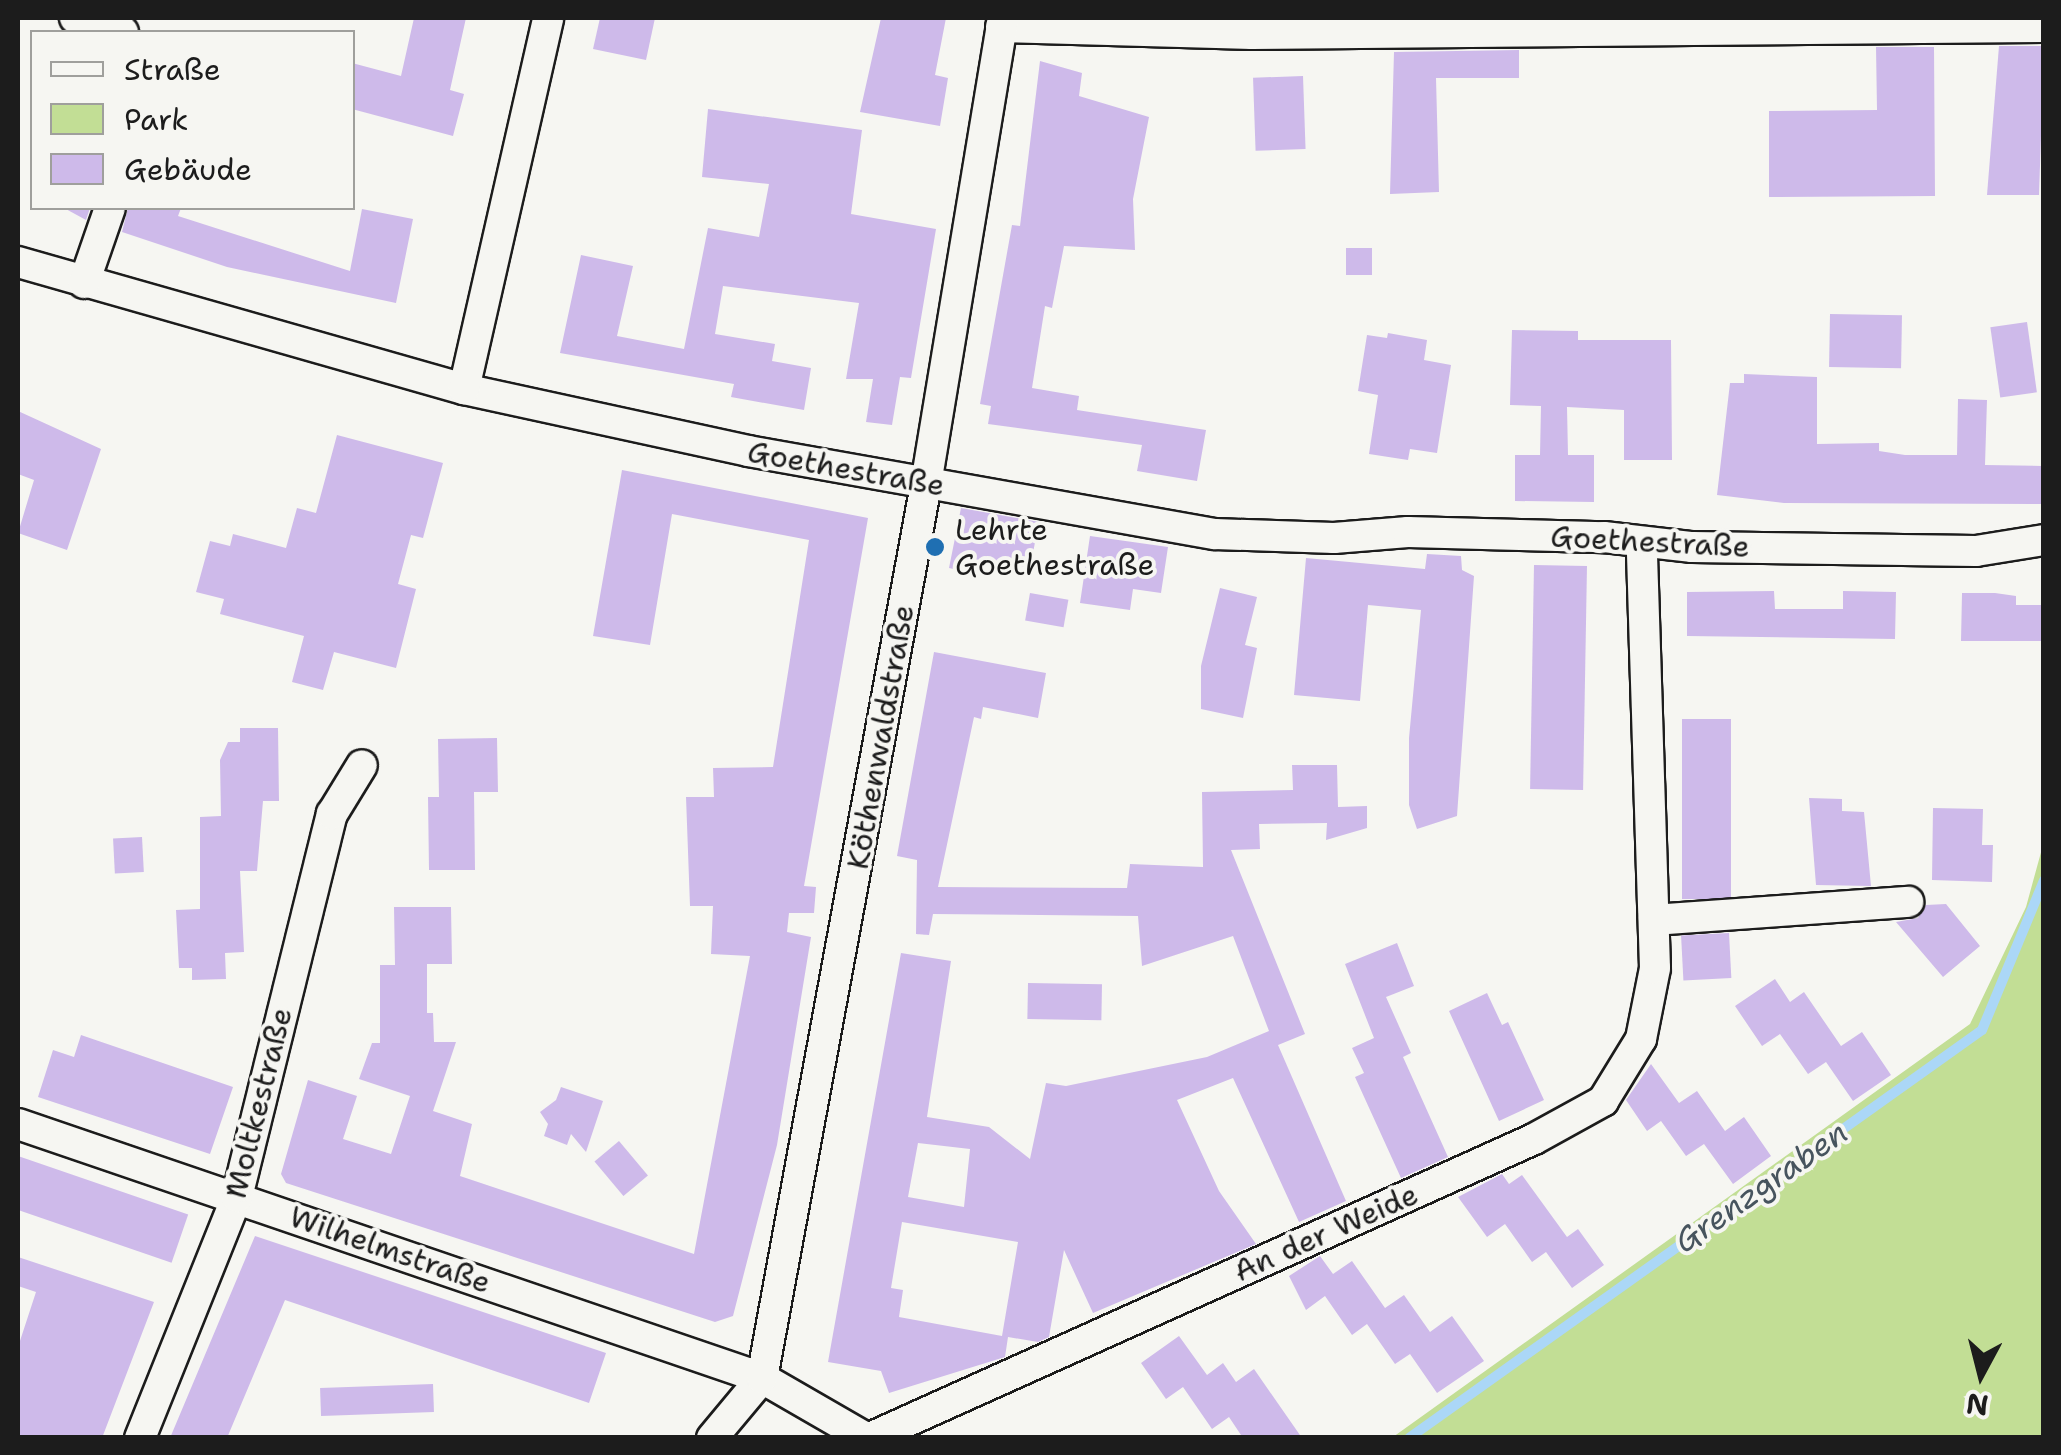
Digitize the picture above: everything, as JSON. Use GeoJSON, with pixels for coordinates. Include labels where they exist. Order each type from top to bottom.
{"type":"FeatureCollection","features":[{"type":"Feature","properties":{"kind":"street"},"geometry":{"type":"LineString","coordinates":[[74,18],[115,30]]}},
{"type":"Feature","properties":{"kind":"street"},"geometry":{"type":"LineString","coordinates":[[464,389],[548,18]]}},
{"type":"Feature","properties":{"kind":"street"},"geometry":{"type":"LineString","coordinates":[[1002,22],[1271,34],[2044,27]]}},
{"type":"Feature","properties":{"kind":"street","name":"Köthenwaldstraße"},"geometry":{"type":"LineString","coordinates":[[712,1438],[762,1378],[926,484],[1002,22]]}},
{"type":"Feature","properties":{"kind":"street"},"geometry":{"type":"LineString","coordinates":[[84,283],[109,210]]}},
{"type":"Feature","properties":{"kind":"street","name":"Goethestraße"},"geometry":{"type":"LineString","coordinates":[[18,262],[464,389],[926,484],[1215,534],[1428,532],[1642,543],[1976,550],[2044,540]]}},
{"type":"Feature","properties":{"kind":"street","name":"An der Weide"},"geometry":{"type":"LineString","coordinates":[[868,1438],[1534,1140],[1603,1101],[1641,1039],[1655,968],[1642,543]]}},
{"type":"Feature","properties":{"kind":"street","name":"Moltkestraße"},"geometry":{"type":"LineString","coordinates":[[140,1438],[238,1198],[332,814],[362,764]]}},
{"type":"Feature","properties":{"kind":"street"},"geometry":{"type":"LineString","coordinates":[[1654,920],[1908,902]]}},
{"type":"Feature","properties":{"kind":"street","name":"Wilhelmstraße"},"geometry":{"type":"LineString","coordinates":[[18,1124],[762,1378],[868,1438]]}},
{"type":"Feature","properties":{"kind":"green space"},"geometry":{"type":"Polygon","coordinates":[[[2043,845],[2043,1437],[1393,1437],[1970,1024],[2026,907],[2043,845]]]}},
{"type":"Feature","properties":{"kind":"building"},"geometry":{"type":"Polygon","coordinates":[[[414,18],[466,18],[450,90],[464,94],[453,136],[355,110],[355,64],[401,76],[414,18]]]}},
{"type":"Feature","properties":{"kind":"building"},"geometry":{"type":"Polygon","coordinates":[[[600,18],[655,18],[646,60],[593,49],[600,18]]]}},
{"type":"Feature","properties":{"kind":"building"},"geometry":{"type":"Polygon","coordinates":[[[881,18],[946,18],[935,75],[948,78],[940,126],[860,112],[881,18]]]}},
{"type":"Feature","properties":{"kind":"building"},"geometry":{"type":"Polygon","coordinates":[[[1999,46],[2044,46],[2039,195],[1987,195],[1999,46]]]}},
{"type":"Feature","properties":{"kind":"building"},"geometry":{"type":"Polygon","coordinates":[[[1876,47],[1934,47],[1935,196],[1769,197],[1769,111],[1877,110],[1876,47]]]}},
{"type":"Feature","properties":{"kind":"building"},"geometry":{"type":"Polygon","coordinates":[[[1519,50],[1519,78],[1436,78],[1439,192],[1390,194],[1394,52],[1519,50]]]}},
{"type":"Feature","properties":{"kind":"building"},"geometry":{"type":"Polygon","coordinates":[[[1040,61],[1082,73],[1079,96],[1149,117],[1133,199],[1135,250],[1064,246],[1052,308],[1045,306],[1032,388],[1079,396],[1077,410],[1206,430],[1197,481],[1137,471],[1142,445],[988,424],[991,406],[980,404],[1012,225],[1020,226],[1040,61]]]}},
{"type":"Feature","properties":{"kind":"building"},"geometry":{"type":"Polygon","coordinates":[[[1303,76],[1306,149],[1256,151],[1253,78],[1303,76]]]}},
{"type":"Feature","properties":{"kind":"building"},"geometry":{"type":"Polygon","coordinates":[[[708,109],[862,130],[851,214],[936,229],[911,378],[900,377],[892,425],[866,422],[873,379],[846,379],[859,303],[723,286],[715,334],[775,344],[772,361],[811,368],[804,410],[731,397],[734,384],[560,353],[581,255],[633,266],[617,336],[684,349],[708,228],[759,237],[769,184],[702,177],[708,109]]]}},
{"type":"Feature","properties":{"kind":"building"},"geometry":{"type":"Polygon","coordinates":[[[362,209],[413,219],[396,303],[227,267],[122,232],[128,210],[180,210],[178,216],[350,271],[362,209]]]}},
{"type":"Feature","properties":{"kind":"building"},"geometry":{"type":"Polygon","coordinates":[[[68,210],[89,210],[86,220],[68,210]]]}},
{"type":"Feature","properties":{"kind":"building"},"geometry":{"type":"Polygon","coordinates":[[[1346,248],[1372,248],[1372,275],[1346,275],[1346,248]]]}},
{"type":"Feature","properties":{"kind":"building"},"geometry":{"type":"Polygon","coordinates":[[[1830,314],[1902,315],[1901,368],[1829,367],[1830,314]]]}},
{"type":"Feature","properties":{"kind":"building"},"geometry":{"type":"Polygon","coordinates":[[[2027,322],[2037,392],[2000,397],[1990,327],[2027,322]]]}},
{"type":"Feature","properties":{"kind":"building"},"geometry":{"type":"Polygon","coordinates":[[[1512,330],[1578,331],[1578,340],[1671,340],[1672,460],[1624,460],[1624,410],[1567,407],[1568,455],[1594,455],[1594,502],[1515,501],[1515,455],[1540,455],[1541,406],[1510,405],[1512,330]]]}},
{"type":"Feature","properties":{"kind":"building"},"geometry":{"type":"Polygon","coordinates":[[[1388,333],[1427,340],[1424,360],[1451,365],[1437,453],[1410,449],[1408,460],[1369,454],[1378,395],[1358,391],[1367,335],[1387,338],[1388,333]]]}},
{"type":"Feature","properties":{"kind":"building"},"geometry":{"type":"Polygon","coordinates":[[[1744,374],[1817,377],[1817,444],[1879,443],[1879,451],[1905,455],[1957,455],[1958,399],[1987,400],[1985,465],[2042,466],[2041,504],[1784,503],[1717,495],[1730,383],[1744,383],[1744,374]]]}},
{"type":"Feature","properties":{"kind":"building"},"geometry":{"type":"Polygon","coordinates":[[[18,411],[101,449],[67,550],[18,533],[34,480],[18,474],[18,411]]]}},
{"type":"Feature","properties":{"kind":"building"},"geometry":{"type":"Polygon","coordinates":[[[337,435],[443,463],[423,538],[411,535],[398,584],[416,589],[396,668],[334,652],[323,690],[292,682],[304,636],[220,614],[224,599],[196,592],[210,541],[230,546],[233,534],[286,548],[297,508],[316,513],[337,435]]]}},
{"type":"Feature","properties":{"kind":"building"},"geometry":{"type":"Polygon","coordinates":[[[622,470],[868,518],[804,886],[816,887],[814,913],[789,913],[787,932],[811,937],[777,1145],[733,1316],[715,1322],[286,1183],[281,1174],[308,1080],[357,1096],[343,1139],[391,1154],[410,1096],[359,1079],[372,1043],[380,1043],[380,965],[395,965],[394,907],[451,907],[452,964],[427,964],[427,1013],[433,1013],[434,1042],[456,1042],[433,1111],[472,1124],[460,1176],[694,1254],[750,956],[711,954],[713,906],[690,906],[686,797],[714,797],[713,768],[773,767],[809,540],[672,514],[650,645],[593,636],[622,470]]]}},
{"type":"Feature","properties":{"kind":"building"},"geometry":{"type":"Polygon","coordinates":[[[961,508],[1039,522],[1030,568],[984,558],[981,575],[949,568],[961,508]]]}},
{"type":"Feature","properties":{"kind":"building"},"geometry":{"type":"Polygon","coordinates":[[[1090,536],[1168,547],[1161,593],[1133,589],[1130,610],[1080,603],[1090,536]]]}},
{"type":"Feature","properties":{"kind":"building"},"geometry":{"type":"Polygon","coordinates":[[[1427,554],[1461,556],[1462,570],[1474,576],[1457,816],[1417,829],[1409,805],[1409,738],[1421,610],[1368,605],[1360,701],[1294,695],[1306,558],[1425,569],[1427,554]]]}},
{"type":"Feature","properties":{"kind":"building"},"geometry":{"type":"Polygon","coordinates":[[[1534,565],[1587,566],[1583,790],[1530,789],[1534,565]]]}},
{"type":"Feature","properties":{"kind":"building"},"geometry":{"type":"Polygon","coordinates":[[[1220,588],[1257,597],[1245,645],[1257,648],[1243,718],[1201,709],[1201,666],[1220,588]]]}},
{"type":"Feature","properties":{"kind":"building"},"geometry":{"type":"Polygon","coordinates":[[[1774,591],[1775,609],[1843,609],[1843,591],[1896,592],[1895,639],[1687,636],[1687,592],[1774,591]]]}},
{"type":"Feature","properties":{"kind":"building"},"geometry":{"type":"Polygon","coordinates":[[[1030,593],[1068,600],[1064,627],[1025,621],[1030,593]]]}},
{"type":"Feature","properties":{"kind":"building"},"geometry":{"type":"Polygon","coordinates":[[[1962,593],[2016,596],[2016,605],[2044,605],[2044,641],[1961,641],[1962,593]]]}},
{"type":"Feature","properties":{"kind":"building"},"geometry":{"type":"Polygon","coordinates":[[[934,652],[1046,673],[1038,718],[983,707],[981,719],[974,717],[938,887],[1127,888],[1130,864],[1203,867],[1202,792],[1293,790],[1292,765],[1337,765],[1338,807],[1367,806],[1367,828],[1326,840],[1327,823],[1259,824],[1260,849],[1231,850],[1305,1034],[1278,1045],[1346,1201],[1299,1222],[1233,1078],[1177,1100],[1219,1191],[1256,1244],[1093,1313],[1064,1250],[1049,1337],[1038,1342],[1008,1337],[1005,1357],[889,1393],[881,1371],[828,1362],[901,953],[951,961],[927,1117],[989,1127],[1030,1159],[1046,1083],[1066,1086],[1207,1057],[1269,1031],[1233,936],[1142,966],[1138,916],[933,914],[929,935],[916,934],[917,860],[897,856],[934,652]],[[918,1143],[908,1197],[964,1207],[970,1149],[918,1143]],[[902,1222],[891,1288],[903,1290],[899,1317],[1002,1336],[1018,1242],[902,1222]]]}},
{"type":"Feature","properties":{"kind":"building"},"geometry":{"type":"Polygon","coordinates":[[[1682,719],[1731,719],[1731,899],[1682,899],[1682,719]]]}},
{"type":"Feature","properties":{"kind":"building"},"geometry":{"type":"Polygon","coordinates":[[[240,728],[278,728],[279,801],[263,801],[257,871],[240,871],[244,952],[225,953],[226,979],[192,980],[192,968],[179,968],[176,910],[200,909],[200,817],[221,816],[220,760],[228,742],[240,742],[240,728]]]}},
{"type":"Feature","properties":{"kind":"building"},"geometry":{"type":"Polygon","coordinates":[[[497,738],[498,792],[474,792],[475,870],[429,870],[428,797],[439,797],[438,739],[497,738]]]}},
{"type":"Feature","properties":{"kind":"building"},"geometry":{"type":"Polygon","coordinates":[[[1809,798],[1842,799],[1842,811],[1864,812],[1871,886],[1816,885],[1809,798]]]}},
{"type":"Feature","properties":{"kind":"building"},"geometry":{"type":"Polygon","coordinates":[[[1933,808],[1983,809],[1982,845],[1993,845],[1992,882],[1932,880],[1933,808]]]}},
{"type":"Feature","properties":{"kind":"building"},"geometry":{"type":"Polygon","coordinates":[[[142,837],[144,872],[115,873],[113,839],[142,837]]]}},
{"type":"Feature","properties":{"kind":"building"},"geometry":{"type":"Polygon","coordinates":[[[1946,904],[1980,946],[1943,977],[1896,922],[1918,918],[1926,905],[1946,904]]]}},
{"type":"Feature","properties":{"kind":"building"},"geometry":{"type":"Polygon","coordinates":[[[1729,933],[1731,978],[1683,980],[1681,936],[1729,933]]]}},
{"type":"Feature","properties":{"kind":"building"},"geometry":{"type":"Polygon","coordinates":[[[1397,943],[1414,986],[1386,997],[1411,1053],[1403,1057],[1448,1157],[1401,1178],[1355,1077],[1364,1073],[1352,1048],[1374,1038],[1345,964],[1397,943]]]}},
{"type":"Feature","properties":{"kind":"building"},"geometry":{"type":"Polygon","coordinates":[[[1775,979],[1790,1002],[1804,992],[1841,1046],[1862,1032],[1891,1075],[1853,1101],[1826,1062],[1808,1074],[1780,1034],[1762,1046],[1735,1006],[1775,979]]]}},
{"type":"Feature","properties":{"kind":"building"},"geometry":{"type":"Polygon","coordinates":[[[1028,983],[1102,984],[1101,1020],[1027,1019],[1028,983]]]}},
{"type":"Feature","properties":{"kind":"building"},"geometry":{"type":"Polygon","coordinates":[[[1487,993],[1502,1025],[1508,1022],[1544,1100],[1499,1121],[1449,1011],[1487,993]]]}},
{"type":"Feature","properties":{"kind":"building"},"geometry":{"type":"Polygon","coordinates":[[[81,1035],[233,1087],[210,1154],[38,1097],[53,1050],[74,1057],[81,1035]]]}},
{"type":"Feature","properties":{"kind":"building"},"geometry":{"type":"Polygon","coordinates":[[[1651,1064],[1679,1103],[1697,1091],[1725,1131],[1744,1117],[1771,1156],[1733,1184],[1704,1144],[1686,1156],[1661,1121],[1647,1131],[1626,1100],[1651,1064]]]}},
{"type":"Feature","properties":{"kind":"building"},"geometry":{"type":"Polygon","coordinates":[[[561,1087],[603,1101],[586,1152],[571,1134],[567,1145],[544,1136],[548,1124],[540,1112],[556,1100],[561,1087]]]}},
{"type":"Feature","properties":{"kind":"building"},"geometry":{"type":"Polygon","coordinates":[[[619,1141],[648,1175],[623,1196],[594,1162],[619,1141]]]}},
{"type":"Feature","properties":{"kind":"building"},"geometry":{"type":"Polygon","coordinates":[[[18,1156],[188,1215],[172,1263],[18,1210],[18,1156]]]}},
{"type":"Feature","properties":{"kind":"building"},"geometry":{"type":"Polygon","coordinates":[[[1502,1174],[1509,1184],[1522,1175],[1567,1237],[1578,1229],[1604,1265],[1572,1288],[1546,1252],[1532,1262],[1505,1224],[1487,1237],[1458,1197],[1502,1174]]]}},
{"type":"Feature","properties":{"kind":"building"},"geometry":{"type":"Polygon","coordinates":[[[255,1236],[606,1353],[589,1403],[285,1300],[227,1438],[170,1438],[255,1236]]]}},
{"type":"Feature","properties":{"kind":"building"},"geometry":{"type":"Polygon","coordinates":[[[1320,1256],[1333,1274],[1352,1261],[1385,1308],[1404,1295],[1430,1332],[1452,1316],[1484,1361],[1437,1393],[1410,1354],[1395,1364],[1367,1324],[1352,1335],[1325,1296],[1306,1310],[1289,1276],[1320,1256]]]}},
{"type":"Feature","properties":{"kind":"building"},"geometry":{"type":"Polygon","coordinates":[[[18,1257],[154,1302],[102,1438],[18,1438],[18,1347],[36,1292],[18,1286],[18,1257]]]}},
{"type":"Feature","properties":{"kind":"building"},"geometry":{"type":"Polygon","coordinates":[[[1179,1336],[1207,1375],[1223,1363],[1236,1382],[1254,1369],[1302,1438],[1243,1438],[1229,1417],[1212,1429],[1183,1387],[1166,1399],[1141,1363],[1179,1336]]]}},
{"type":"Feature","properties":{"kind":"building"},"geometry":{"type":"Polygon","coordinates":[[[433,1384],[434,1412],[321,1416],[320,1388],[433,1384]]]}},
{"type":"Feature","properties":{"kind":"waterway","name":"Grenzgraben"},"geometry":{"type":"LineString","coordinates":[[1409,1438],[1982,1030],[2044,880]]}},
{"type":"Feature","properties":{"kind":"place","name":"Lehrte Goethestraße"},"geometry":{"type":"Point","coordinates":[935,547]}}]}
